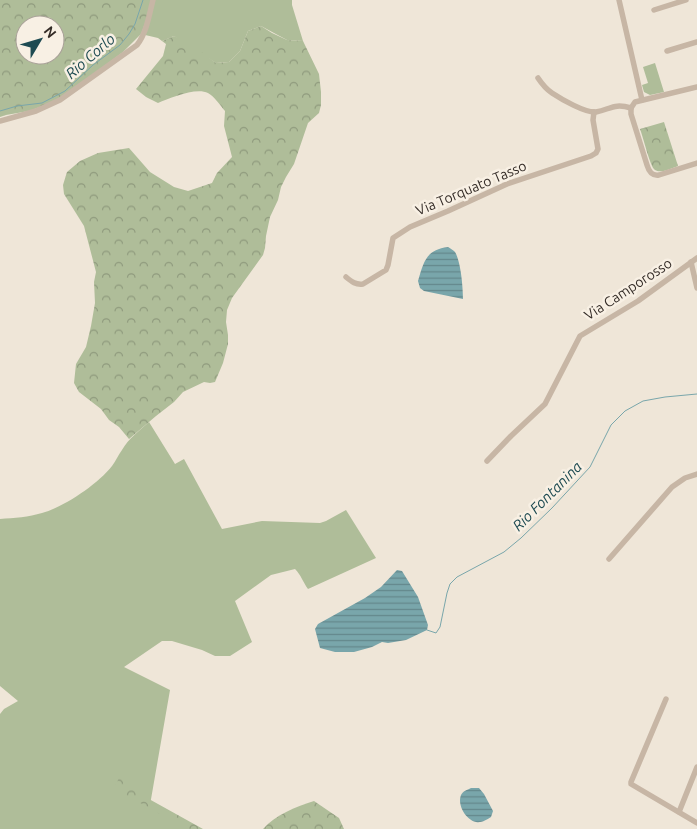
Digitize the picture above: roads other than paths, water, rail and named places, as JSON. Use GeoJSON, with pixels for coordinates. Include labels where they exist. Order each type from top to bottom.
{"type":"FeatureCollection","features":[{"type":"Feature","properties":{"kind":"street"},"geometry":{"type":"LineString","coordinates":[[0,121],[36,111],[60,100],[137,45],[142,38],[153,0]]}},
{"type":"Feature","properties":{"kind":"street"},"geometry":{"type":"LineString","coordinates":[[618,0],[642,100]]}},
{"type":"Feature","properties":{"kind":"street"},"geometry":{"type":"LineString","coordinates":[[654,10],[686,0]]}},
{"type":"Feature","properties":{"kind":"street"},"geometry":{"type":"LineString","coordinates":[[667,51],[697,42]]}},
{"type":"Feature","properties":{"kind":"street"},"geometry":{"type":"LineString","coordinates":[[538,78],[554,94],[581,109],[594,112],[620,105],[630,108]]}},
{"type":"Feature","properties":{"kind":"street"},"geometry":{"type":"LineString","coordinates":[[697,87],[635,102],[630,108],[646,166],[651,174],[655,176],[660,175],[697,163]]}},
{"type":"Feature","properties":{"kind":"street","name":"Via Torquato Tasso"},"geometry":{"type":"LineString","coordinates":[[346,277],[359,285],[386,270],[393,238],[410,227],[507,184],[596,154],[598,149],[593,120],[594,112]]}},
{"type":"Feature","properties":{"kind":"street","name":"Via Camporosso"},"geometry":{"type":"LineString","coordinates":[[487,461],[546,404],[580,336],[638,301],[697,258]]}},
{"type":"Feature","properties":{"kind":"street"},"geometry":{"type":"LineString","coordinates":[[691,262],[697,288]]}},
{"type":"Feature","properties":{"kind":"street"},"geometry":{"type":"LineString","coordinates":[[609,559],[672,488],[685,478],[697,474]]}},
{"type":"Feature","properties":{"kind":"street"},"geometry":{"type":"LineString","coordinates":[[666,698],[631,784],[697,823]]}},
{"type":"Feature","properties":{"kind":"street"},"geometry":{"type":"LineString","coordinates":[[679,812],[697,767]]}},
{"type":"Feature","properties":{"kind":"water"},"geometry":{"type":"Polygon","coordinates":[[[448,247],[455,252],[459,262],[463,299],[424,291],[420,288],[418,281],[424,262],[430,254],[448,247]]]}},
{"type":"Feature","properties":{"kind":"water"},"geometry":{"type":"Polygon","coordinates":[[[397,570],[402,571],[418,597],[428,625],[427,630],[406,640],[382,642],[354,652],[335,652],[320,648],[315,629],[318,624],[365,598],[381,587],[397,570]]]}},
{"type":"Feature","properties":{"kind":"water"},"geometry":{"type":"Polygon","coordinates":[[[471,788],[479,788],[493,811],[491,817],[484,821],[472,821],[463,812],[461,807],[461,795],[471,788]]]}},
{"type":"Feature","properties":{"kind":"waterway","name":"Rio Corlo"},"geometry":{"type":"LineString","coordinates":[[0,111],[17,106],[42,103],[65,91],[93,65],[120,45],[135,24],[143,0]]}},
{"type":"Feature","properties":{"kind":"waterway","name":"Rio Fontanina"},"geometry":{"type":"LineString","coordinates":[[427,630],[436,633],[440,627],[450,584],[457,577],[504,552],[552,508],[590,467],[611,425],[625,411],[643,401],[697,394]]}}]}
